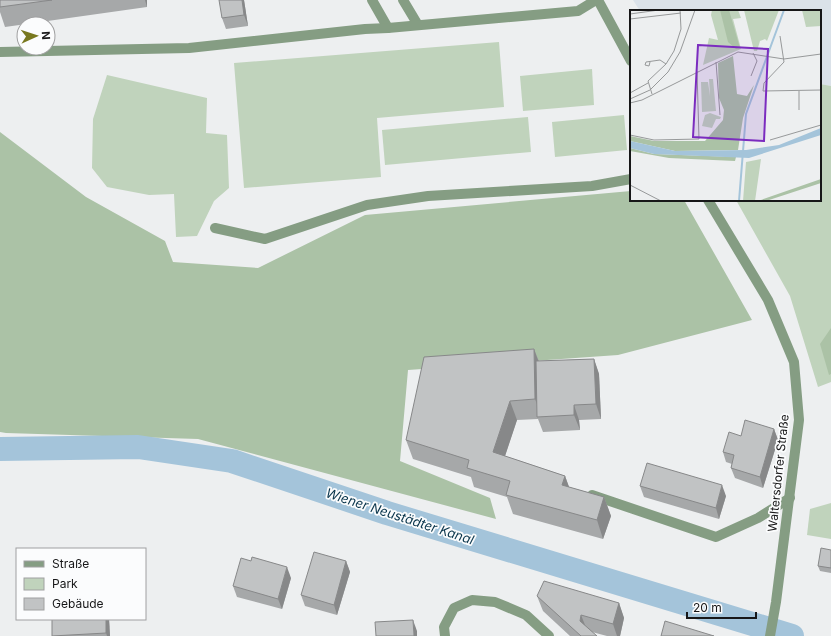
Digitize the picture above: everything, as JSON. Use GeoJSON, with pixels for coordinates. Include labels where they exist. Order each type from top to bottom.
{"type":"FeatureCollection","features":[{"type":"Feature","properties":{"kind":"street"},"geometry":{"type":"LineString","coordinates":[[372,0],[388,28]]}},
{"type":"Feature","properties":{"kind":"street"},"geometry":{"type":"LineString","coordinates":[[403,0],[418,26]]}},
{"type":"Feature","properties":{"kind":"street"},"geometry":{"type":"LineString","coordinates":[[0,52],[189,48],[365,29],[418,26],[578,11],[597,0],[630,59]]}},
{"type":"Feature","properties":{"kind":"street"},"geometry":{"type":"LineString","coordinates":[[215,228],[265,240],[366,205],[428,196],[592,186],[630,179]]}},
{"type":"Feature","properties":{"kind":"street","name":"Waltersdorfer Straße"},"geometry":{"type":"LineString","coordinates":[[709,201],[768,300],[794,362],[799,420],[790,498],[770,636]]}},
{"type":"Feature","properties":{"kind":"street"},"geometry":{"type":"LineString","coordinates":[[583,492],[716,537],[758,518],[790,498]]}},
{"type":"Feature","properties":{"kind":"street"},"geometry":{"type":"LineString","coordinates":[[445,636],[444,627],[454,608],[472,600],[495,602],[526,615],[549,636]]}},
{"type":"Feature","properties":{"kind":"shaded area"},"geometry":{"type":"Polygon","coordinates":[[[633,0],[831,0],[831,86],[821,84],[821,10],[639,10],[633,0]]]}},
{"type":"Feature","properties":{"kind":"green space"},"geometry":{"type":"Polygon","coordinates":[[[499,42],[504,107],[377,118],[381,177],[244,188],[234,63],[499,42]]]}},
{"type":"Feature","properties":{"kind":"green space"},"geometry":{"type":"Polygon","coordinates":[[[592,69],[594,105],[523,111],[520,76],[592,69]]]}},
{"type":"Feature","properties":{"kind":"green space"},"geometry":{"type":"Polygon","coordinates":[[[107,75],[207,98],[206,133],[227,135],[229,188],[214,201],[197,236],[176,237],[174,194],[149,195],[107,187],[92,168],[93,119],[107,75]]]}},
{"type":"Feature","properties":{"kind":"green space"},"geometry":{"type":"Polygon","coordinates":[[[821,84],[831,86],[831,382],[818,387],[790,296],[737,201],[821,201],[821,84]]]}},
{"type":"Feature","properties":{"kind":"green space"},"geometry":{"type":"Polygon","coordinates":[[[624,115],[627,150],[555,157],[552,122],[624,115]]]}},
{"type":"Feature","properties":{"kind":"green space"},"geometry":{"type":"Polygon","coordinates":[[[528,117],[531,152],[385,165],[382,130],[528,117]]]}},
{"type":"Feature","properties":{"kind":"green space"},"geometry":{"type":"Polygon","coordinates":[[[0,132],[86,197],[165,241],[173,262],[258,268],[365,215],[630,191],[630,201],[685,201],[752,320],[618,355],[408,370],[400,461],[490,498],[496,519],[198,439],[0,432],[0,132]]]}},
{"type":"Feature","properties":{"kind":"green space"},"geometry":{"type":"Polygon","coordinates":[[[831,328],[831,374],[829,375],[820,344],[831,328]]]}},
{"type":"Feature","properties":{"kind":"green space"},"geometry":{"type":"Polygon","coordinates":[[[831,503],[831,539],[807,535],[810,509],[831,503]]]}},
{"type":"Feature","properties":{"kind":"building"},"geometry":{"type":"Polygon","coordinates":[[[0,0],[52,0],[0,7],[0,0]]]}},
{"type":"Feature","properties":{"kind":"building"},"geometry":{"type":"Polygon","coordinates":[[[219,0],[242,0],[244,15],[222,18],[219,0]]]}},
{"type":"Feature","properties":{"kind":"building"},"geometry":{"type":"Polygon","coordinates":[[[534,349],[535,399],[510,401],[493,452],[565,476],[562,485],[604,497],[597,520],[506,495],[510,481],[467,468],[469,460],[406,440],[424,357],[534,349]]]}},
{"type":"Feature","properties":{"kind":"building"},"geometry":{"type":"Polygon","coordinates":[[[594,359],[596,404],[574,405],[574,415],[537,417],[536,361],[594,359]]]}},
{"type":"Feature","properties":{"kind":"building"},"geometry":{"type":"Polygon","coordinates":[[[745,420],[774,429],[760,477],[731,468],[734,455],[723,452],[729,432],[741,436],[745,420]]]}},
{"type":"Feature","properties":{"kind":"building"},"geometry":{"type":"Polygon","coordinates":[[[647,463],[722,485],[716,508],[640,486],[647,463]]]}},
{"type":"Feature","properties":{"kind":"building"},"geometry":{"type":"Polygon","coordinates":[[[821,548],[831,550],[831,568],[818,566],[821,548]]]}},
{"type":"Feature","properties":{"kind":"building"},"geometry":{"type":"Polygon","coordinates":[[[314,552],[346,561],[334,605],[301,595],[314,552]]]}},
{"type":"Feature","properties":{"kind":"building"},"geometry":{"type":"Polygon","coordinates":[[[252,557],[287,567],[278,599],[233,586],[241,558],[251,561],[252,557]]]}},
{"type":"Feature","properties":{"kind":"building"},"geometry":{"type":"Polygon","coordinates":[[[544,581],[619,603],[613,624],[581,615],[580,621],[597,636],[581,636],[537,596],[544,581]]]}},
{"type":"Feature","properties":{"kind":"building"},"geometry":{"type":"Polygon","coordinates":[[[52,620],[106,620],[106,633],[52,636],[52,620]]]}},
{"type":"Feature","properties":{"kind":"building"},"geometry":{"type":"Polygon","coordinates":[[[413,620],[414,636],[376,636],[375,622],[413,620]]]}},
{"type":"Feature","properties":{"kind":"building"},"geometry":{"type":"Polygon","coordinates":[[[665,621],[714,636],[661,636],[665,621]]]}},
{"type":"Feature","properties":{"kind":"waterway","name":"Wiener Neustädter Kanal"},"geometry":{"type":"LineString","coordinates":[[0,449],[138,447],[232,461],[387,513],[792,636]]}}]}
